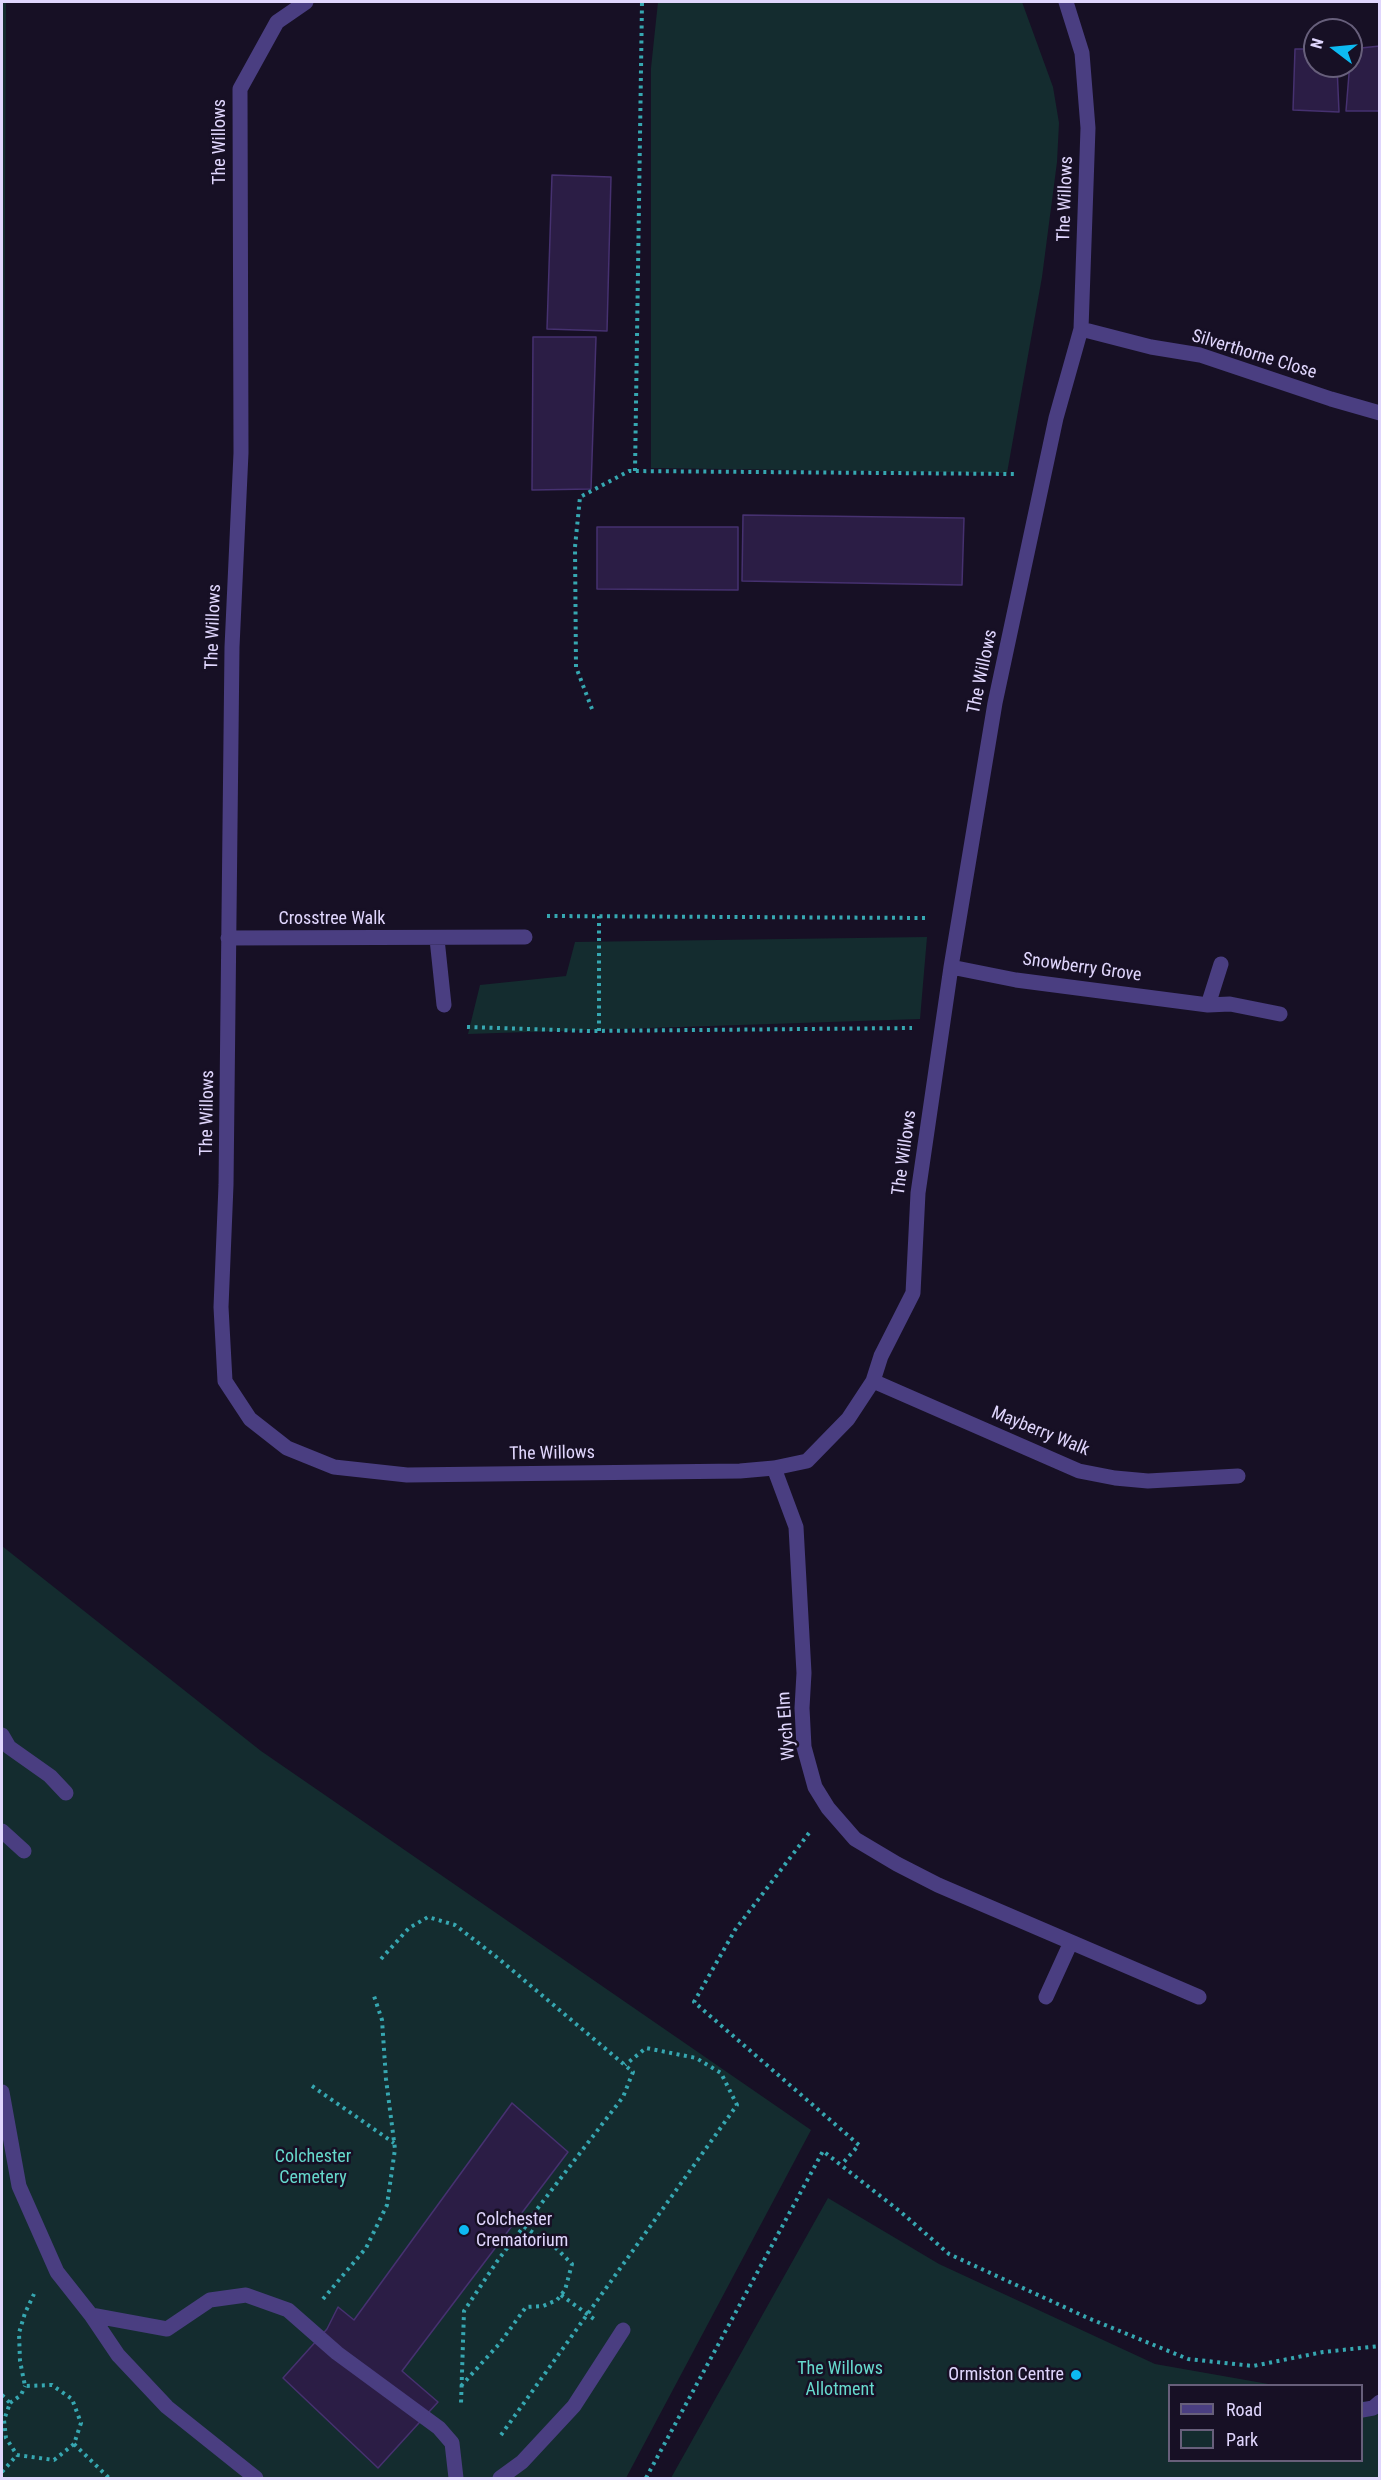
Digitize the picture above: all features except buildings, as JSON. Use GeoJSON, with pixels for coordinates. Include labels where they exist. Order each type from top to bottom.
{"type":"FeatureCollection","features":[{"type":"Feature","properties":{"kind":"street","name":"The Willows"},"geometry":{"type":"LineString","coordinates":[[306,2],[277,22],[240,89],[241,453],[232,647],[226,1173],[221,1318],[225,1381],[250,1419],[287,1448],[334,1467],[407,1475],[740,1471],[774,1468],[807,1461],[848,1419],[873,1381],[881,1356],[913,1293],[918,1193],[951,967],[995,703],[1056,418],[1082,328],[1088,128],[1082,53],[1067,2]]}},
{"type":"Feature","properties":{"kind":"street","name":"Silverthorne Close"},"geometry":{"type":"LineString","coordinates":[[1082,328],[1151,347],[1200,355],[1380,413]]}},
{"type":"Feature","properties":{"kind":"street","name":"Crosstree Walk"},"geometry":{"type":"LineString","coordinates":[[228,938],[525,937]]}},
{"type":"Feature","properties":{"kind":"street"},"geometry":{"type":"LineString","coordinates":[[437,939],[444,1005]]}},
{"type":"Feature","properties":{"kind":"street"},"geometry":{"type":"LineString","coordinates":[[1208,1005],[1221,964]]}},
{"type":"Feature","properties":{"kind":"street","name":"Snowberry Grove"},"geometry":{"type":"LineString","coordinates":[[951,967],[1016,980],[1208,1005],[1230,1004],[1280,1014]]}},
{"type":"Feature","properties":{"kind":"street","name":"Mayberry Walk"},"geometry":{"type":"LineString","coordinates":[[873,1381],[1079,1471],[1114,1478],[1148,1481],[1238,1476]]}},
{"type":"Feature","properties":{"kind":"street","name":"Wych Elm"},"geometry":{"type":"LineString","coordinates":[[774,1468],[796,1527],[804,1673],[802,1708],[804,1748],[815,1787],[828,1808],[855,1839],[938,1885],[1199,1996]]}},
{"type":"Feature","properties":{"kind":"street"},"geometry":{"type":"LineString","coordinates":[[2,1735],[9,1747],[50,1776],[66,1793]]}},
{"type":"Feature","properties":{"kind":"street"},"geometry":{"type":"LineString","coordinates":[[2,1831],[24,1851]]}},
{"type":"Feature","properties":{"kind":"street"},"geometry":{"type":"LineString","coordinates":[[1046,1997],[1071,1942]]}},
{"type":"Feature","properties":{"kind":"street"},"geometry":{"type":"LineString","coordinates":[[2,2092],[20,2186],[57,2272],[91,2315],[118,2355],[167,2407],[256,2478]]}},
{"type":"Feature","properties":{"kind":"street"},"geometry":{"type":"LineString","coordinates":[[91,2315],[167,2329],[210,2300],[246,2295],[288,2310],[337,2353],[439,2428],[452,2443],[456,2478]]}},
{"type":"Feature","properties":{"kind":"street"},"geometry":{"type":"LineString","coordinates":[[500,2478],[522,2462],[574,2406],[623,2330]]}},
{"type":"Feature","properties":{"kind":"street"},"geometry":{"type":"LineString","coordinates":[[1363,2409],[1373,2408],[1380,2402]]}},
{"type":"Feature","properties":{"kind":"path"},"geometry":{"type":"LineString","coordinates":[[635,471],[642,2]]}},
{"type":"Feature","properties":{"kind":"path"},"geometry":{"type":"LineString","coordinates":[[592,710],[576,667],[575,547],[580,497],[628,471],[1044,474]]}},
{"type":"Feature","properties":{"kind":"path"},"geometry":{"type":"LineString","coordinates":[[525,937],[525,916],[934,918]]}},
{"type":"Feature","properties":{"kind":"path"},"geometry":{"type":"LineString","coordinates":[[599,916],[599,1031]]}},
{"type":"Feature","properties":{"kind":"path"},"geometry":{"type":"LineString","coordinates":[[444,1005],[443,1027],[599,1031],[943,1028]]}},
{"type":"Feature","properties":{"kind":"path"},"geometry":{"type":"LineString","coordinates":[[828,1808],[735,1930],[694,2002],[859,2145],[842,2164]]}},
{"type":"Feature","properties":{"kind":"path"},"geometry":{"type":"LineString","coordinates":[[381,1959],[409,1928],[428,1917],[455,1925],[499,1959],[633,2072],[623,2097],[523,2226],[464,2311],[462,2409],[452,2443]]}},
{"type":"Feature","properties":{"kind":"path"},"geometry":{"type":"LineString","coordinates":[[303,2322],[366,2248],[387,2205],[394,2143],[382,2020],[374,1993]]}},
{"type":"Feature","properties":{"kind":"path"},"geometry":{"type":"LineString","coordinates":[[498,2439],[737,2105],[721,2073],[696,2058],[645,2048],[625,2065]]}},
{"type":"Feature","properties":{"kind":"path"},"geometry":{"type":"LineString","coordinates":[[312,2086],[394,2143]]}},
{"type":"Feature","properties":{"kind":"path"},"geometry":{"type":"LineString","coordinates":[[646,2478],[823,2151],[842,2164],[949,2254],[1088,2319],[1188,2359],[1252,2366],[1323,2352],[1380,2346]]}},
{"type":"Feature","properties":{"kind":"path"},"geometry":{"type":"LineString","coordinates":[[461,2386],[500,2343],[526,2307],[543,2306],[557,2300],[567,2283],[572,2264],[556,2248],[523,2226]]}},
{"type":"Feature","properties":{"kind":"path"},"geometry":{"type":"LineString","coordinates":[[25,2386],[52,2385],[72,2399],[81,2423],[74,2444],[54,2460],[17,2455],[6,2438],[4,2420],[10,2403],[21,2395],[25,2386],[20,2361],[19,2333],[25,2313],[34,2295],[57,2272]]}},
{"type":"Feature","properties":{"kind":"path"},"geometry":{"type":"LineString","coordinates":[[561,2295],[588,2314]]}},
{"type":"Feature","properties":{"kind":"path"},"geometry":{"type":"LineString","coordinates":[[2,2395],[10,2403]]}},
{"type":"Feature","properties":{"kind":"path"},"geometry":{"type":"LineString","coordinates":[[74,2444],[109,2478]]}},
{"type":"Feature","properties":{"kind":"path"},"geometry":{"type":"LineString","coordinates":[[2,2472],[17,2455]]}},
{"type":"Feature","properties":{"kind":"green space"},"geometry":{"type":"Polygon","coordinates":[[[2,2],[6,2],[2,827],[2,2]]]}},
{"type":"Feature","properties":{"kind":"green space"},"geometry":{"type":"Polygon","coordinates":[[[658,2],[1022,2],[1053,87],[1059,123],[1057,162],[1042,277],[1007,473],[651,468],[651,68],[658,2]]]}},
{"type":"Feature","properties":{"kind":"green space"},"geometry":{"type":"Polygon","coordinates":[[[927,937],[920,1019],[468,1034],[480,985],[566,976],[575,942],[927,937]]]}},
{"type":"Feature","properties":{"kind":"green space","name":"Colchester Cemetery"},"geometry":{"type":"Polygon","coordinates":[[[2,1546],[261,1751],[811,2130],[626,2478],[2,2478],[2,1546]]]}},
{"type":"Feature","properties":{"kind":"green space","name":"The Willows Allotment"},"geometry":{"type":"Polygon","coordinates":[[[828,2198],[939,2264],[1155,2364],[1268,2384],[1168,2384],[1168,2462],[1363,2462],[1363,2401],[1379,2404],[1379,2478],[671,2478],[828,2198]]]}},
{"type":"Feature","properties":{"kind":"place","name":"Colchester Crematorium"},"geometry":{"type":"Point","coordinates":[464,2230]}},
{"type":"Feature","properties":{"kind":"place","name":"Ormiston Centre"},"geometry":{"type":"Point","coordinates":[1076,2375]}}]}
